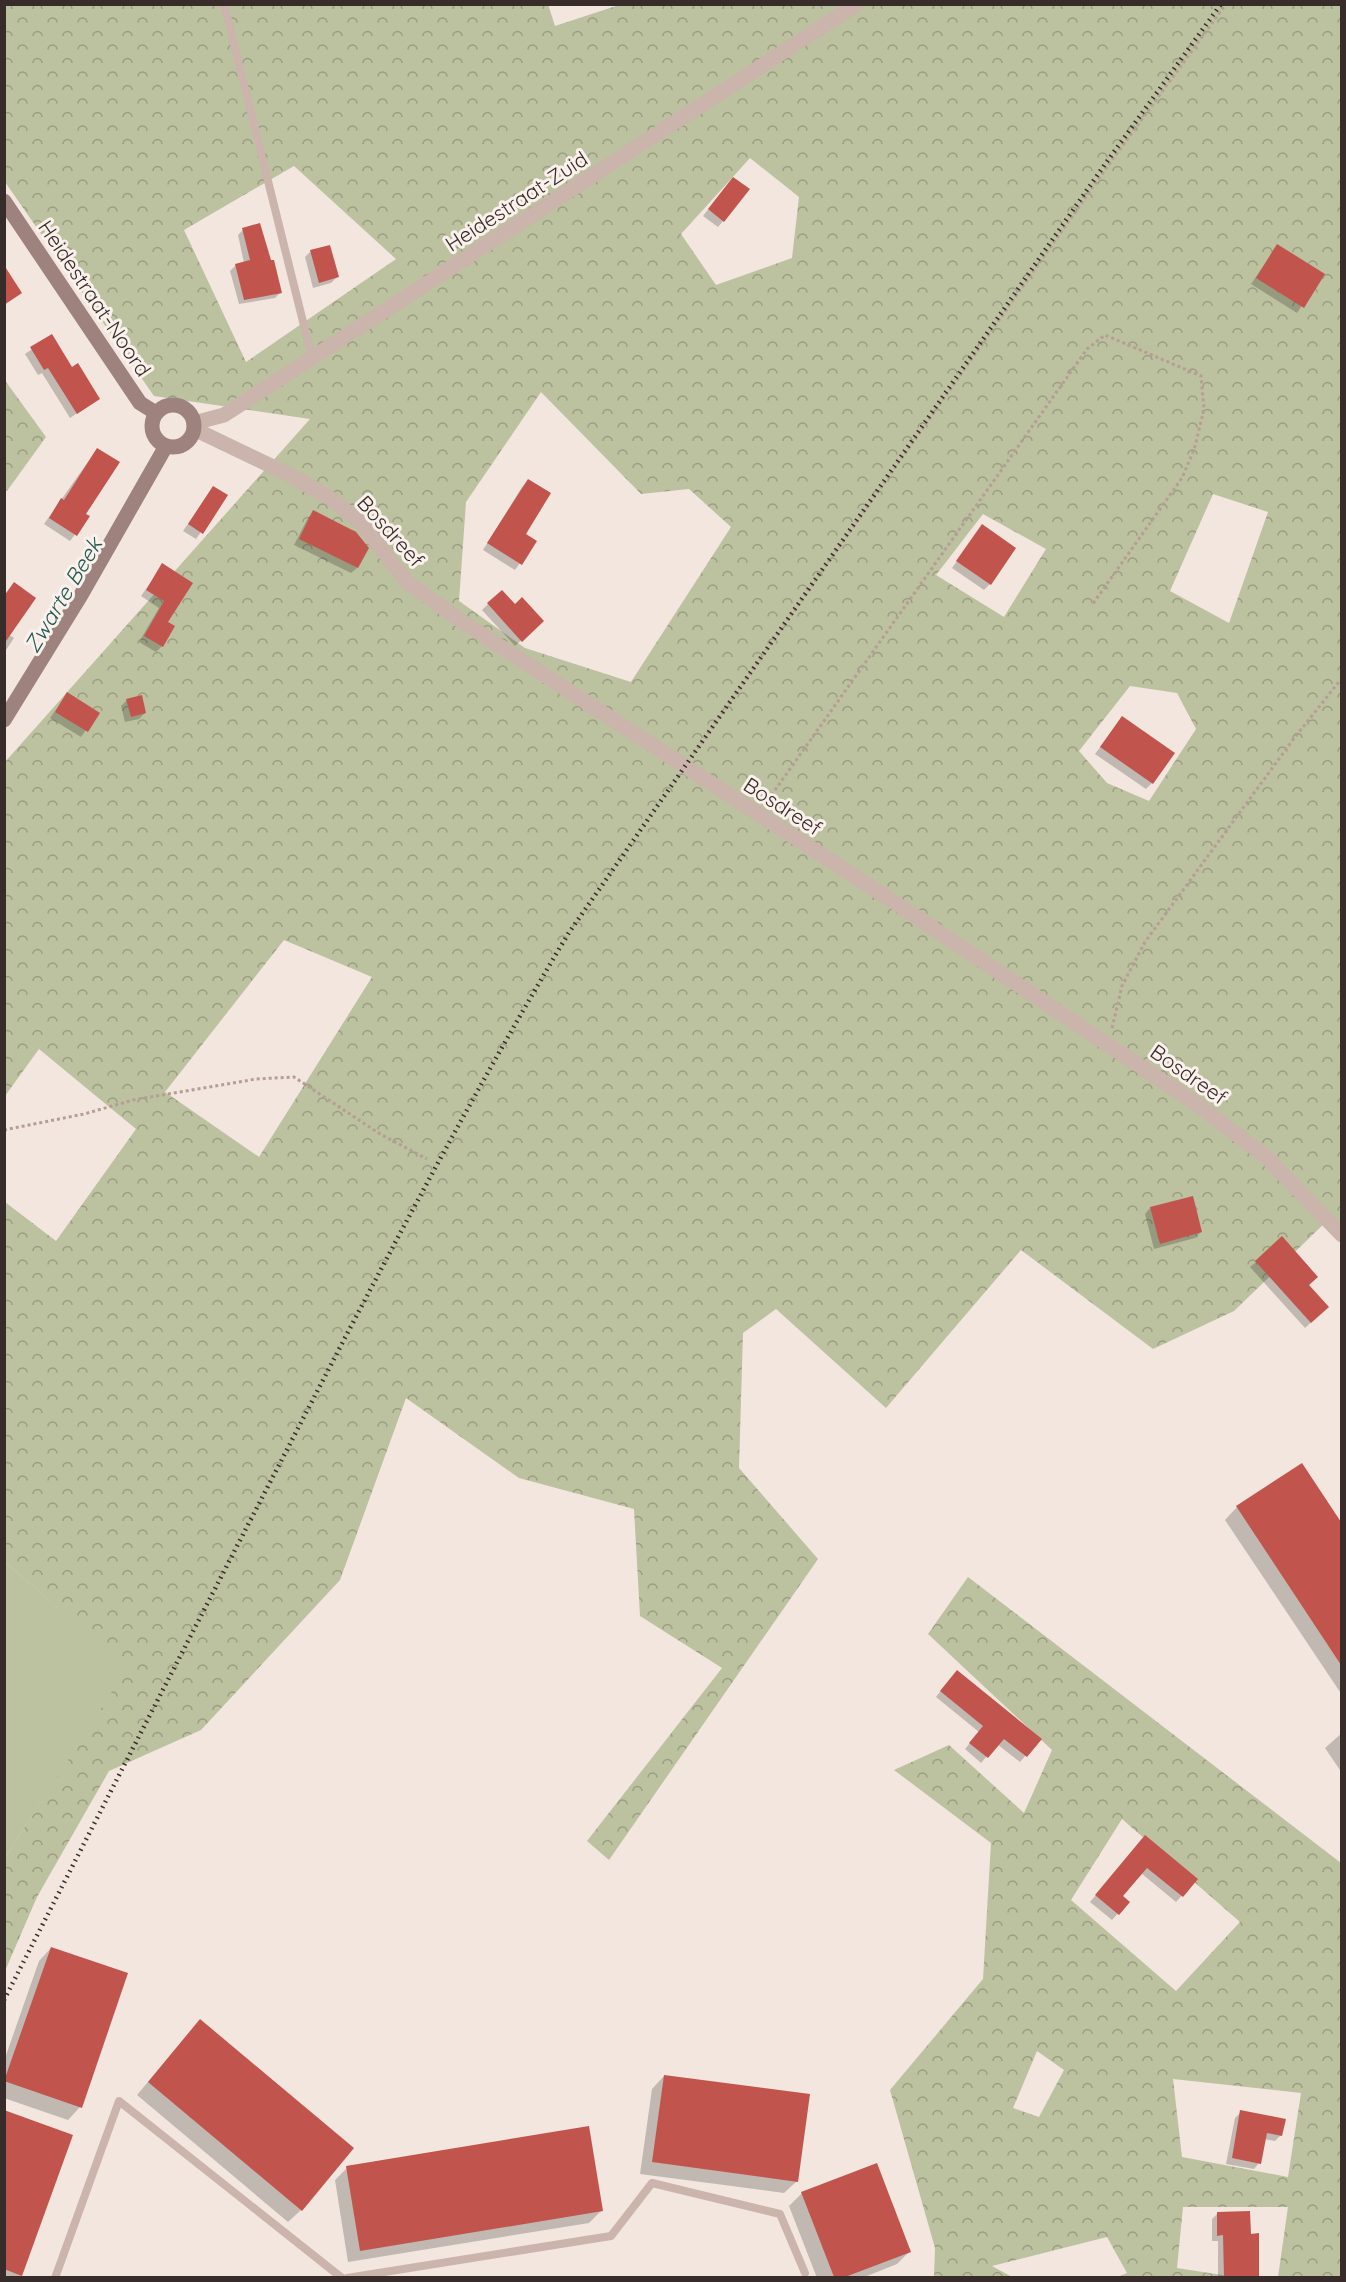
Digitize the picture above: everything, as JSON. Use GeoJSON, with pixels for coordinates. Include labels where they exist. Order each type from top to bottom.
{"type":"FeatureCollection","features":[{"type":"Feature","properties":{"kind":"street","name":"Heidestraat-Zuid"},"geometry":{"type":"LineString","coordinates":[[194,426],[224,415],[857,4]]}},
{"type":"Feature","properties":{"kind":"street","name":"Heidestraat-Noord"},"geometry":{"type":"LineString","coordinates":[[4,201],[140,403],[156,413]]}},
{"type":"Feature","properties":{"kind":"street"},"geometry":{"type":"LineString","coordinates":[[178,405],[189,412],[194,426],[189,440],[178,447],[166,446],[158,441],[152,432],[152,422],[156,413],[166,406],[178,405]]}},
{"type":"Feature","properties":{"kind":"street","name":"Bosdreef"},"geometry":{"type":"LineString","coordinates":[[194,426],[292,476],[333,500],[363,525],[394,567],[421,593],[525,664],[758,814],[1194,1101],[1281,1172],[1341,1235]]}},
{"type":"Feature","properties":{"kind":"street"},"geometry":{"type":"LineString","coordinates":[[4,720],[81,595],[166,446]]}},
{"type":"Feature","properties":{"kind":"lane"},"geometry":{"type":"LineString","coordinates":[[224,4],[312,358]]}},
{"type":"Feature","properties":{"kind":"lane"},"geometry":{"type":"LineString","coordinates":[[55,2277],[119,2100],[342,2277]]}},
{"type":"Feature","properties":{"kind":"lane"},"geometry":{"type":"LineString","coordinates":[[347,2277],[611,2236],[652,2183],[780,2214],[805,2273]]}},
{"type":"Feature","properties":{"kind":"path"},"geometry":{"type":"LineString","coordinates":[[684,767],[1101,176],[1226,4]]}},
{"type":"Feature","properties":{"kind":"path"},"geometry":{"type":"LineString","coordinates":[[758,814],[1087,349],[1105,335],[1201,376],[1204,409],[1194,450],[1182,478],[1092,605]]}},
{"type":"Feature","properties":{"kind":"path"},"geometry":{"type":"LineString","coordinates":[[1108,1044],[1122,986],[1145,942],[1341,678]]}},
{"type":"Feature","properties":{"kind":"path"},"geometry":{"type":"LineString","coordinates":[[4,1130],[84,1114],[133,1100],[256,1079],[294,1077],[380,1134],[427,1159]]}},
{"type":"Feature","properties":{"kind":"green space"},"geometry":{"type":"Polygon","coordinates":[[[548,4],[555,26],[622,4],[1341,5],[1341,1224],[1332,1216],[1234,1311],[1153,1349],[1021,1250],[886,1408],[776,1309],[743,1333],[739,1468],[818,1559],[609,1860],[587,1841],[722,1668],[640,1616],[634,1509],[519,1478],[406,1398],[340,1580],[201,1730],[109,1771],[37,1897],[5,1971],[5,1858],[127,1668],[5,1562],[5,1202],[56,1241],[136,1129],[39,1049],[5,1096],[5,762],[310,419],[154,396],[5,182],[5,5],[548,4]],[[750,158],[681,234],[716,285],[792,258],[799,197],[750,158]],[[294,166],[184,230],[246,362],[396,259],[294,166]],[[541,392],[466,502],[459,601],[525,648],[631,682],[731,527],[689,489],[641,494],[541,392]],[[1213,494],[1170,591],[1229,623],[1268,512],[1213,494]],[[983,514],[936,575],[1004,617],[1046,549],[983,514]],[[1130,686],[1079,751],[1107,783],[1149,801],[1196,729],[1177,693],[1130,686]],[[284,940],[165,1092],[259,1157],[372,977],[284,940]]]}},
{"type":"Feature","properties":{"kind":"green space"},"geometry":{"type":"Polygon","coordinates":[[[4,379],[46,437],[7,491],[4,489],[4,379]]]}},
{"type":"Feature","properties":{"kind":"green space"},"geometry":{"type":"Polygon","coordinates":[[[5,1562],[128,1668],[5,1858],[5,1562]]]}},
{"type":"Feature","properties":{"kind":"green space"},"geometry":{"type":"Polygon","coordinates":[[[968,1577],[1341,1863],[1341,2277],[1278,2277],[1288,2207],[1183,2207],[1177,2268],[1235,2277],[1118,2277],[1127,2273],[1107,2237],[992,2266],[1012,2277],[934,2277],[935,2248],[890,2090],[983,1979],[991,1843],[894,1770],[949,1745],[1024,1813],[1052,1750],[928,1634],[968,1577]],[[1122,1819],[1071,1900],[1176,1991],[1240,1922],[1122,1819]],[[1037,2051],[1013,2108],[1039,2117],[1064,2070],[1037,2051]],[[1173,2079],[1182,2157],[1288,2177],[1301,2093],[1173,2079]]]}},
{"type":"Feature","properties":{"kind":"building"},"geometry":{"type":"Polygon","coordinates":[[[733,177],[750,189],[724,222],[708,209],[733,177]]]}},
{"type":"Feature","properties":{"kind":"building"},"geometry":{"type":"Polygon","coordinates":[[[260,223],[271,260],[274,260],[282,293],[244,300],[235,264],[250,260],[242,228],[260,223]]]}},
{"type":"Feature","properties":{"kind":"building"},"geometry":{"type":"Polygon","coordinates":[[[1277,244],[1325,274],[1304,308],[1256,278],[1277,244]]]}},
{"type":"Feature","properties":{"kind":"building"},"geometry":{"type":"Polygon","coordinates":[[[330,245],[339,277],[319,283],[310,250],[330,245]]]}},
{"type":"Feature","properties":{"kind":"building"},"geometry":{"type":"Polygon","coordinates":[[[4,265],[22,293],[4,305],[4,265]]]}},
{"type":"Feature","properties":{"kind":"building"},"geometry":{"type":"Polygon","coordinates":[[[52,334],[72,367],[78,363],[100,399],[77,414],[48,368],[44,370],[30,347],[52,334]]]}},
{"type":"Feature","properties":{"kind":"building"},"geometry":{"type":"Polygon","coordinates":[[[97,448],[120,462],[86,514],[90,516],[77,536],[49,518],[61,498],[64,500],[97,448]]]}},
{"type":"Feature","properties":{"kind":"building"},"geometry":{"type":"Polygon","coordinates":[[[528,479],[551,493],[526,534],[537,541],[522,565],[487,543],[528,479]]]}},
{"type":"Feature","properties":{"kind":"building"},"geometry":{"type":"Polygon","coordinates":[[[213,486],[228,495],[203,534],[188,524],[213,486]]]}},
{"type":"Feature","properties":{"kind":"building"},"geometry":{"type":"Polygon","coordinates":[[[313,510],[356,532],[369,548],[358,568],[299,539],[313,510]]]}},
{"type":"Feature","properties":{"kind":"building"},"geometry":{"type":"Polygon","coordinates":[[[982,524],[1016,548],[991,585],[956,561],[982,524]]]}},
{"type":"Feature","properties":{"kind":"building"},"geometry":{"type":"Polygon","coordinates":[[[162,563],[193,583],[168,622],[175,626],[163,647],[144,636],[164,601],[146,590],[162,563]]]}},
{"type":"Feature","properties":{"kind":"building"},"geometry":{"type":"Polygon","coordinates":[[[14,582],[36,598],[4,644],[4,596],[14,582]]]}},
{"type":"Feature","properties":{"kind":"building"},"geometry":{"type":"Polygon","coordinates":[[[502,590],[515,604],[522,597],[544,621],[522,642],[487,603],[502,590]]]}},
{"type":"Feature","properties":{"kind":"building"},"geometry":{"type":"Polygon","coordinates":[[[67,692],[100,713],[88,732],[55,712],[67,692]]]}},
{"type":"Feature","properties":{"kind":"building"},"geometry":{"type":"Polygon","coordinates":[[[142,695],[146,713],[131,717],[126,699],[142,695]]]}},
{"type":"Feature","properties":{"kind":"building"},"geometry":{"type":"Polygon","coordinates":[[[1122,716],[1175,753],[1153,784],[1100,747],[1122,716]]]}},
{"type":"Feature","properties":{"kind":"building"},"geometry":{"type":"Polygon","coordinates":[[[1193,1196],[1202,1232],[1160,1244],[1150,1207],[1193,1196]]]}},
{"type":"Feature","properties":{"kind":"building"},"geometry":{"type":"Polygon","coordinates":[[[1282,1236],[1318,1277],[1309,1285],[1329,1307],[1311,1323],[1255,1261],[1282,1236]]]}},
{"type":"Feature","properties":{"kind":"building"},"geometry":{"type":"Polygon","coordinates":[[[1302,1463],[1341,1522],[1341,1665],[1236,1506],[1302,1463]]]}},
{"type":"Feature","properties":{"kind":"building"},"geometry":{"type":"Polygon","coordinates":[[[957,1670],[1042,1739],[1027,1757],[1004,1739],[988,1758],[969,1743],[983,1726],[940,1691],[957,1670]]]}},
{"type":"Feature","properties":{"kind":"building"},"geometry":{"type":"Polygon","coordinates":[[[1145,1835],[1198,1879],[1183,1897],[1147,1868],[1123,1896],[1130,1902],[1119,1915],[1095,1895],[1145,1835]]]}},
{"type":"Feature","properties":{"kind":"building"},"geometry":{"type":"Polygon","coordinates":[[[51,1947],[128,1973],[82,2108],[4,2081],[51,1947]]]}},
{"type":"Feature","properties":{"kind":"building"},"geometry":{"type":"Polygon","coordinates":[[[200,2019],[354,2148],[302,2211],[148,2082],[200,2019]]]}},
{"type":"Feature","properties":{"kind":"building"},"geometry":{"type":"Polygon","coordinates":[[[664,2075],[810,2094],[798,2182],[652,2162],[664,2075]]]}},
{"type":"Feature","properties":{"kind":"building"},"geometry":{"type":"Polygon","coordinates":[[[4,2110],[73,2135],[22,2276],[4,2269],[4,2110]]]}},
{"type":"Feature","properties":{"kind":"building"},"geometry":{"type":"Polygon","coordinates":[[[1240,2110],[1286,2119],[1282,2136],[1267,2133],[1261,2164],[1232,2158],[1240,2110]]]}},
{"type":"Feature","properties":{"kind":"building"},"geometry":{"type":"Polygon","coordinates":[[[589,2126],[603,2211],[360,2251],[346,2166],[589,2126]]]}},
{"type":"Feature","properties":{"kind":"building"},"geometry":{"type":"Polygon","coordinates":[[[877,2163],[911,2252],[845,2277],[834,2277],[801,2192],[877,2163]]]}},
{"type":"Feature","properties":{"kind":"building"},"geometry":{"type":"Polygon","coordinates":[[[1250,2211],[1251,2234],[1259,2233],[1259,2277],[1224,2277],[1223,2235],[1217,2236],[1217,2212],[1250,2211]]]}},
{"type":"Feature","properties":{"kind":"railway"},"geometry":{"type":"LineString","coordinates":[[4,2000],[383,1265],[492,1065],[568,934],[1103,167],[1221,4]]}},
{"type":"Feature","properties":{"kind":"water label","name":"Zwarte Beek"},"geometry":{"type":"Point","coordinates":[63,595]}}]}
